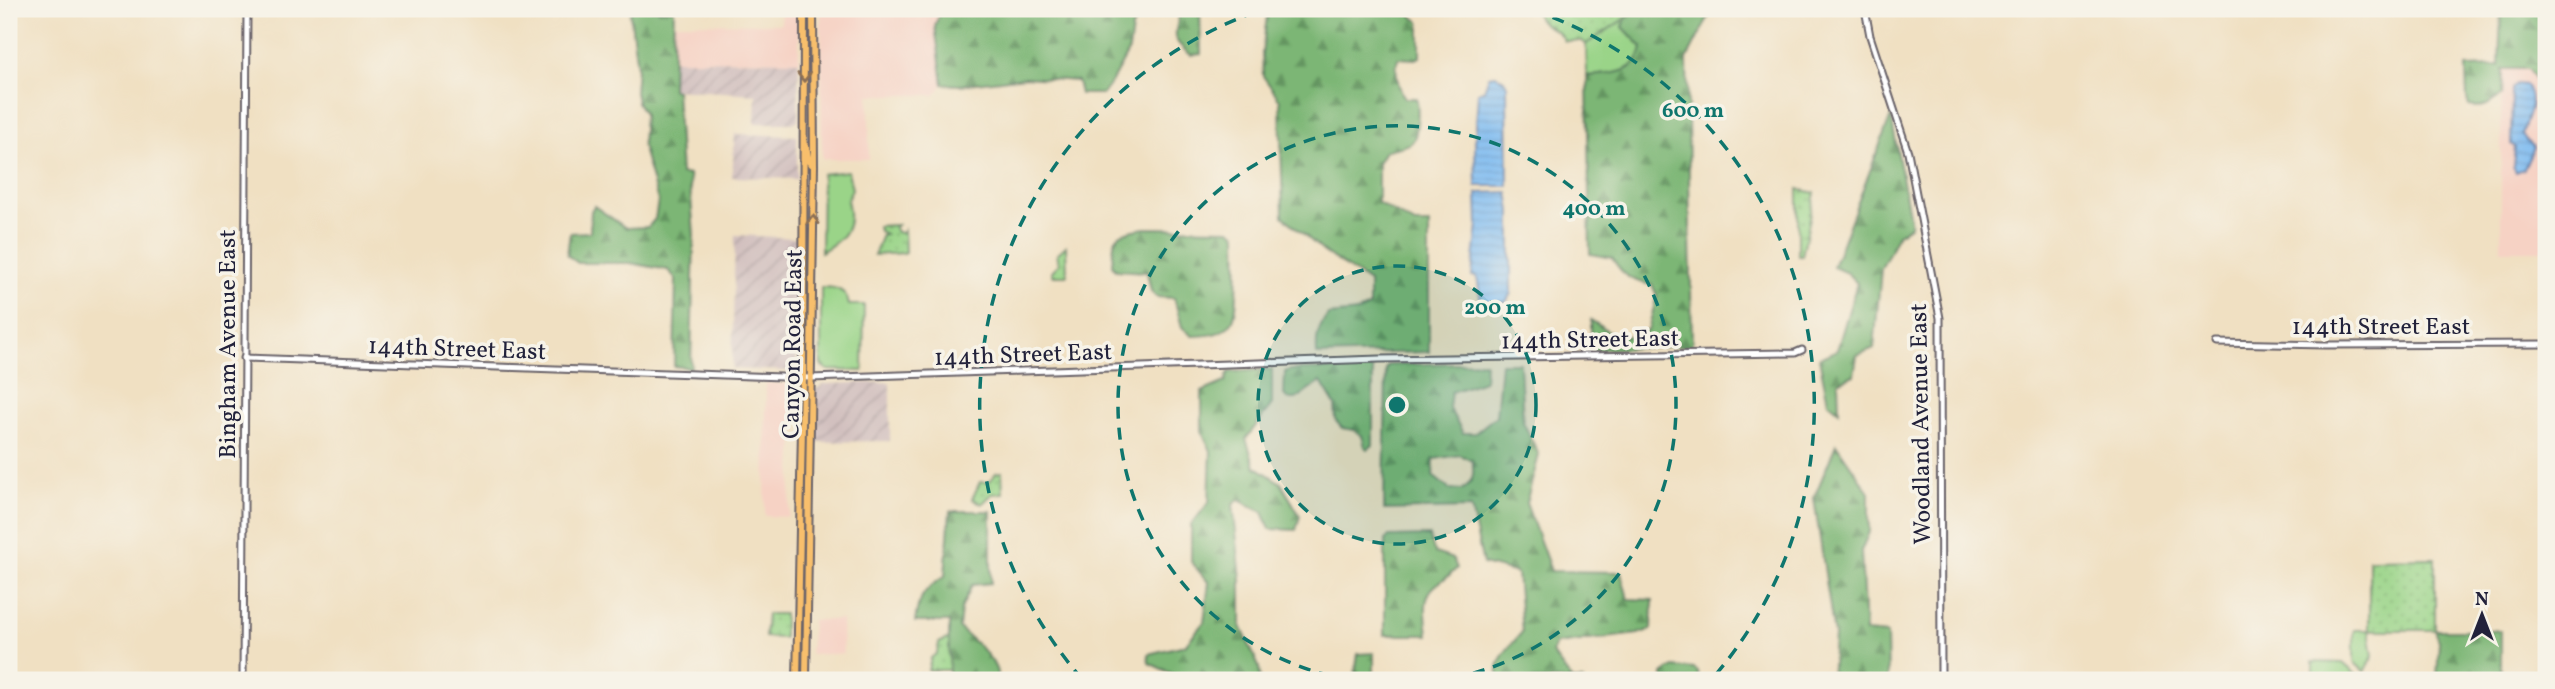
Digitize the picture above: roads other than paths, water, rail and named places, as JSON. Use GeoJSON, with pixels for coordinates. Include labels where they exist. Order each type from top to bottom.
{"type":"FeatureCollection","features":[{"type":"Feature","properties":{"kind":"main road","name":"Canyon Road East"},"geometry":{"type":"LineString","coordinates":[[804,9],[806,680]]}},
{"type":"Feature","properties":{"kind":"main road","name":"Canyon Road East"},"geometry":{"type":"LineString","coordinates":[[797,680],[814,166],[811,9]]}},
{"type":"Feature","properties":{"kind":"main road"},"geometry":{"type":"LineString","coordinates":[[803,131],[809,162],[814,166]]}},
{"type":"Feature","properties":{"kind":"street","name":"Bingham Avenue East"},"geometry":{"type":"LineString","coordinates":[[243,680],[247,9]]}},
{"type":"Feature","properties":{"kind":"street","name":"Woodland Avenue East"},"geometry":{"type":"LineString","coordinates":[[1865,9],[1870,36],[1908,152],[1940,317],[1941,680]]}},
{"type":"Feature","properties":{"kind":"street","name":"144th Street East"},"geometry":{"type":"LineString","coordinates":[[2217,343],[2546,344]]}},
{"type":"Feature","properties":{"kind":"street","name":"144th Street East"},"geometry":{"type":"LineString","coordinates":[[244,358],[807,378],[1380,359],[1795,353],[1802,350]]}},
{"type":"Feature","properties":{"kind":"water"},"geometry":{"type":"Polygon","coordinates":[[[1496,75],[1507,85],[1508,186],[1476,186],[1478,92],[1484,90],[1489,76],[1496,75]]]}},
{"type":"Feature","properties":{"kind":"water"},"geometry":{"type":"Polygon","coordinates":[[[2517,84],[2525,85],[2531,96],[2522,135],[2534,147],[2524,169],[2516,172],[2513,166],[2515,147],[2511,144],[2512,89],[2517,84]]]}},
{"type":"Feature","properties":{"kind":"water"},"geometry":{"type":"Polygon","coordinates":[[[1508,192],[1511,211],[1511,293],[1506,302],[1481,302],[1477,277],[1472,276],[1478,225],[1477,193],[1508,192]]]}}]}
